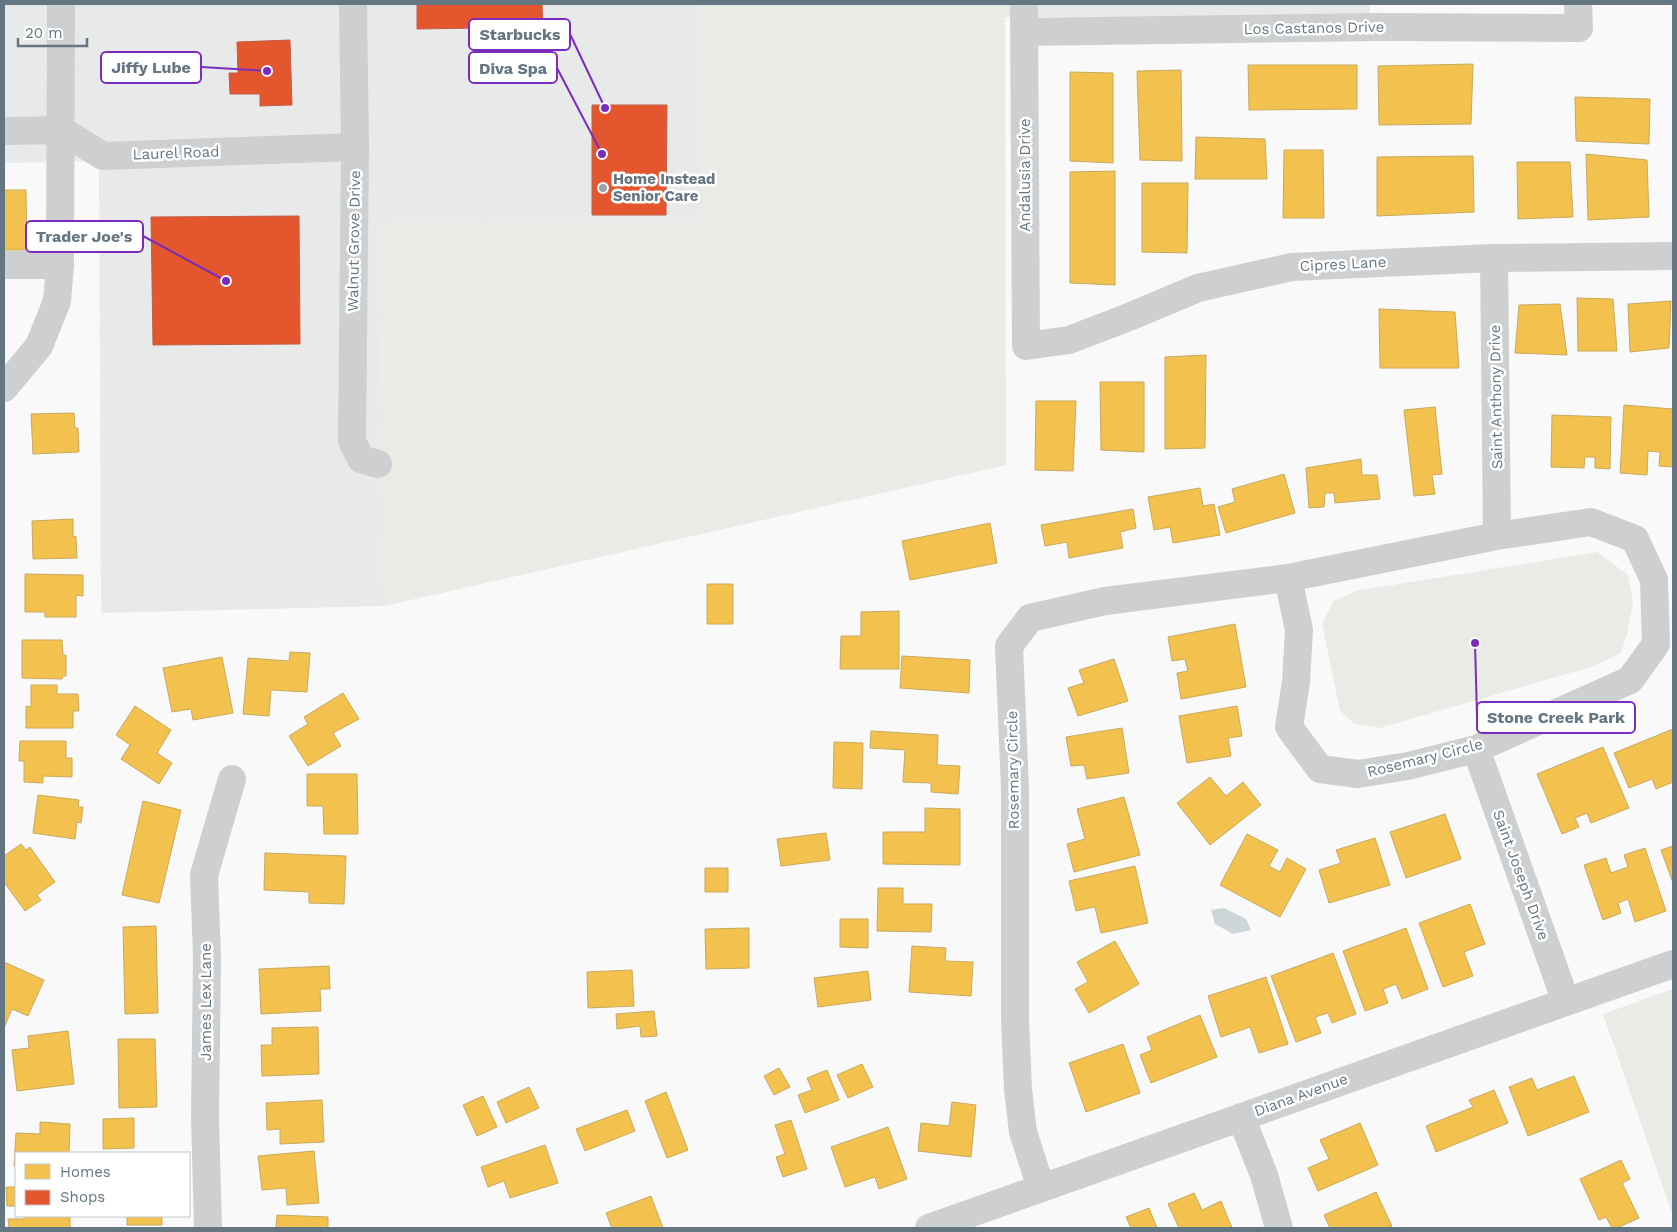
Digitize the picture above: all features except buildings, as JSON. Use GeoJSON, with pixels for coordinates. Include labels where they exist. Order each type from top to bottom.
{"type":"FeatureCollection","features":[{"type":"Feature","properties":{"kind":"street"},"geometry":{"type":"LineString","coordinates":[[4,388],[39,346],[56,300],[60,265],[61,4]]}},
{"type":"Feature","properties":{"kind":"street","name":"Walnut Grove Drive"},"geometry":{"type":"LineString","coordinates":[[353,4],[355,147],[352,441],[361,459],[378,464]]}},
{"type":"Feature","properties":{"kind":"street","name":"Andalusia Drive"},"geometry":{"type":"LineString","coordinates":[[1024,4],[1026,346]]}},
{"type":"Feature","properties":{"kind":"street","name":"Los Castanos Drive"},"geometry":{"type":"LineString","coordinates":[[1024,32],[1379,27],[1579,28],[1578,4]]}},
{"type":"Feature","properties":{"kind":"street"},"geometry":{"type":"LineString","coordinates":[[4,132],[61,130]]}},
{"type":"Feature","properties":{"kind":"street","name":"Laurel Road"},"geometry":{"type":"LineString","coordinates":[[61,130],[103,156],[355,147]]}},
{"type":"Feature","properties":{"kind":"street","name":"Cipres Lane"},"geometry":{"type":"LineString","coordinates":[[1026,346],[1069,340],[1198,288],[1292,267],[1494,258],[1673,256]]}},
{"type":"Feature","properties":{"kind":"street","name":"Saint Anthony Drive"},"geometry":{"type":"LineString","coordinates":[[1494,258],[1498,536]]}},
{"type":"Feature","properties":{"kind":"street"},"geometry":{"type":"LineString","coordinates":[[4,265],[60,265]]}},
{"type":"Feature","properties":{"kind":"street","name":"Rosemary Circle"},"geometry":{"type":"LineString","coordinates":[[1041,1188],[1023,1132],[1018,1090],[1015,1019],[1014,789],[1009,646],[1030,618],[1105,601],[1288,578],[1498,536],[1591,522],[1636,539],[1654,580],[1656,644],[1630,680],[1476,749],[1408,766],[1358,774],[1320,769],[1289,727],[1296,682],[1299,630],[1288,578]]}},
{"type":"Feature","properties":{"kind":"street","name":"Saint Joseph Drive"},"geometry":{"type":"LineString","coordinates":[[1476,749],[1566,1002]]}},
{"type":"Feature","properties":{"kind":"street","name":"James Lex Lane"},"geometry":{"type":"LineString","coordinates":[[208,1228],[205,1116],[206,958],[204,875],[232,779]]}},
{"type":"Feature","properties":{"kind":"street","name":"Diana Avenue"},"geometry":{"type":"LineString","coordinates":[[929,1228],[1673,964]]}},
{"type":"Feature","properties":{"kind":"street"},"geometry":{"type":"LineString","coordinates":[[1241,1117],[1264,1175],[1279,1228]]}},
{"type":"Feature","properties":{"kind":"shaded area"},"geometry":{"type":"Polygon","coordinates":[[[4,4],[699,4],[699,220],[380,223],[384,606],[101,613],[99,161],[4,163],[4,4]]]}},
{"type":"Feature","properties":{"kind":"shaded area"},"geometry":{"type":"Polygon","coordinates":[[[699,4],[1005,4],[1006,465],[384,606],[380,223],[699,220],[699,4]]]}},
{"type":"Feature","properties":{"kind":"shaded area"},"geometry":{"type":"Polygon","coordinates":[[[1005,4],[1370,4],[1370,18],[1005,17],[1005,4]]]}},
{"type":"Feature","properties":{"kind":"shaded area"},"geometry":{"type":"Polygon","coordinates":[[[1597,552],[1628,575],[1633,602],[1621,653],[1591,667],[1380,728],[1355,724],[1340,711],[1322,623],[1334,601],[1356,591],[1597,552]]]}},
{"type":"Feature","properties":{"kind":"shaded area"},"geometry":{"type":"Polygon","coordinates":[[[1224,908],[1246,919],[1251,930],[1233,934],[1215,924],[1211,910],[1224,908]]]}},
{"type":"Feature","properties":{"kind":"shaded area"},"geometry":{"type":"Polygon","coordinates":[[[1673,989],[1673,1216],[1603,1014],[1673,989]]]}},
{"type":"Feature","properties":{"kind":"place","name":"Jiffy Lube"},"geometry":{"type":"Point","coordinates":[267,71]}},
{"type":"Feature","properties":{"kind":"place","name":"Starbucks"},"geometry":{"type":"Point","coordinates":[605,108]}},
{"type":"Feature","properties":{"kind":"place","name":"Diva Spa"},"geometry":{"type":"Point","coordinates":[602,154]}},
{"type":"Feature","properties":{"kind":"place","name":"Home Instead Senior Care"},"geometry":{"type":"Point","coordinates":[603,188]}},
{"type":"Feature","properties":{"kind":"place","name":"Trader Joe's"},"geometry":{"type":"Point","coordinates":[226,281]}},
{"type":"Feature","properties":{"kind":"place","name":"Stone Creek Park"},"geometry":{"type":"Point","coordinates":[1475,643]}}]}
